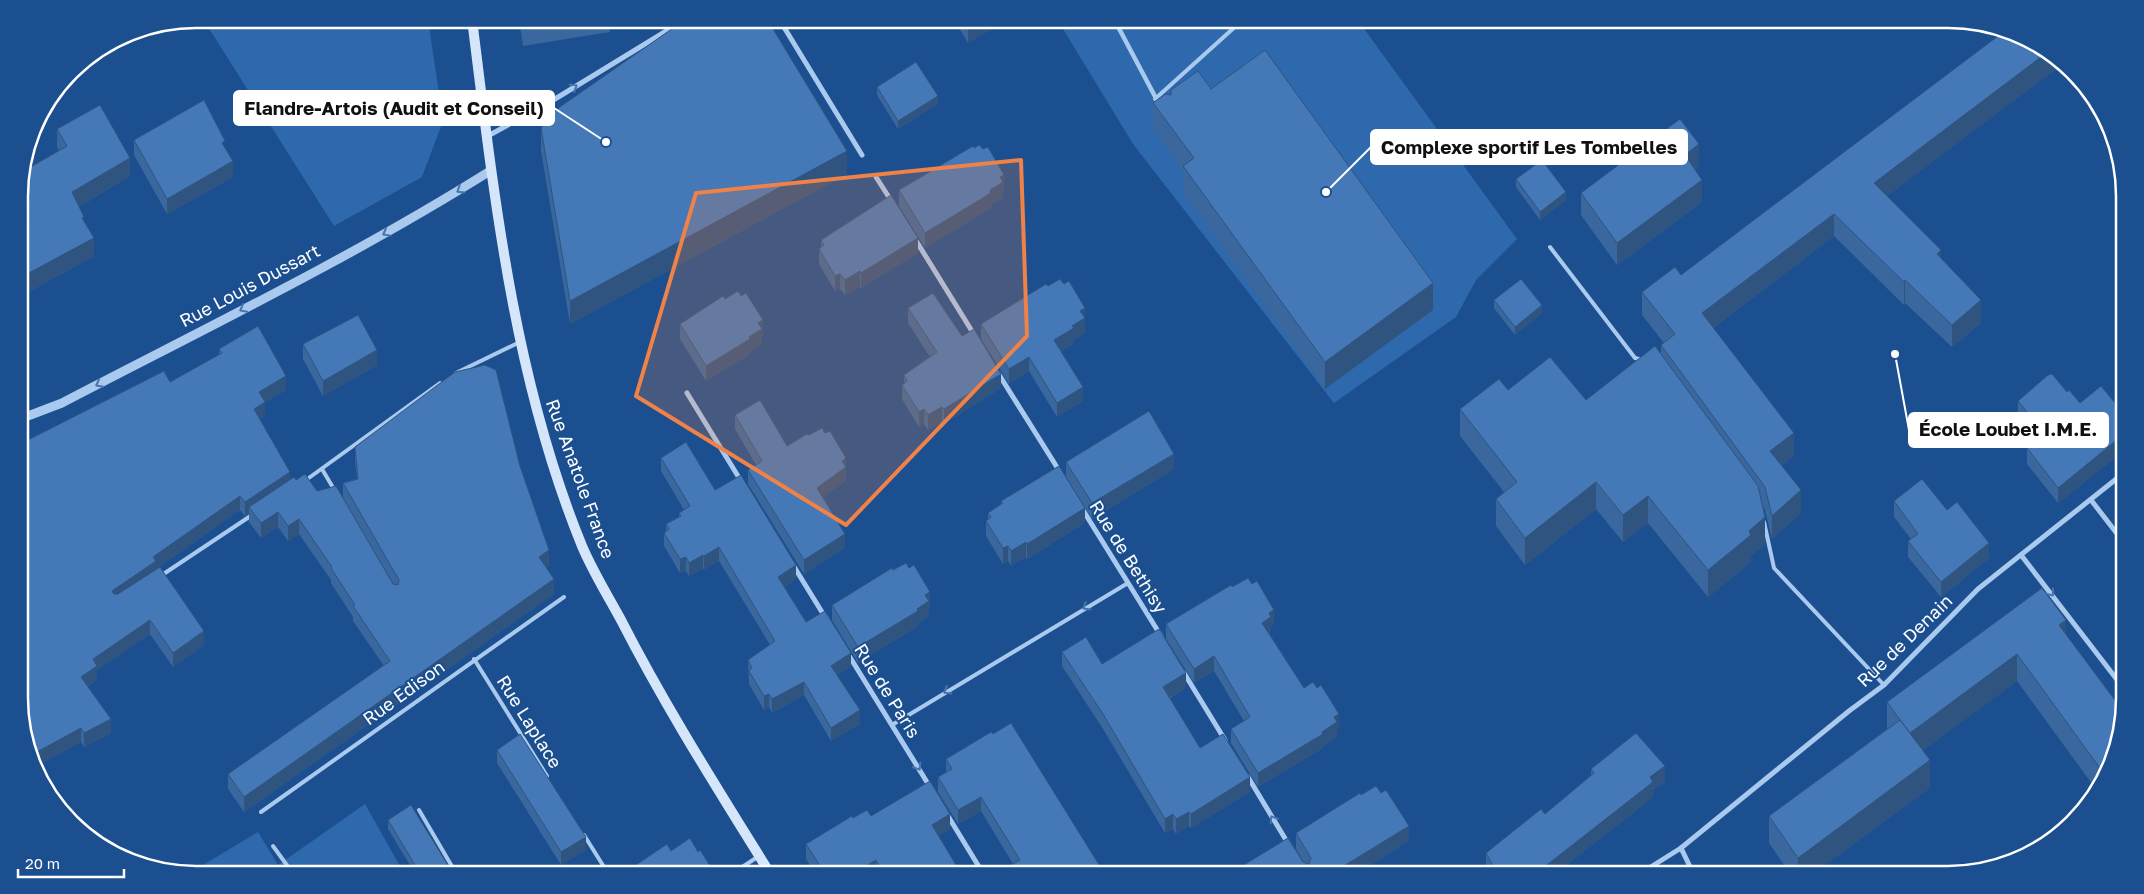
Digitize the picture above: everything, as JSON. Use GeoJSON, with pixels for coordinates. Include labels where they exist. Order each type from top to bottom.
{"type":"FeatureCollection","features":[{"type":"Feature","properties":{"kind":"main road","name":"Rue Anatole France"},"geometry":{"type":"LineString","coordinates":[[473,28],[490,171],[538,420],[583,548],[646,668],[765,866]]}},
{"type":"Feature","properties":{"kind":"street"},"geometry":{"type":"LineString","coordinates":[[486,137],[671,28]]}},
{"type":"Feature","properties":{"kind":"street"},"geometry":{"type":"LineString","coordinates":[[784,28],[862,155]]}},
{"type":"Feature","properties":{"kind":"street"},"geometry":{"type":"LineString","coordinates":[[1119,28],[1164,112]]}},
{"type":"Feature","properties":{"kind":"street","name":"Rue Louis Dussart"},"geometry":{"type":"LineString","coordinates":[[28,417],[62,403],[338,259],[436,205],[490,171]]}},
{"type":"Feature","properties":{"kind":"street"},"geometry":{"type":"LineString","coordinates":[[876,177],[897,211]]}},
{"type":"Feature","properties":{"kind":"street"},"geometry":{"type":"LineString","coordinates":[[913,236],[976,338]]}},
{"type":"Feature","properties":{"kind":"street"},"geometry":{"type":"LineString","coordinates":[[997,371],[1065,481]]}},
{"type":"Feature","properties":{"kind":"street"},"geometry":{"type":"LineString","coordinates":[[687,393],[744,486]]}},
{"type":"Feature","properties":{"kind":"street","name":"Rue de Denain"},"geometry":{"type":"LineString","coordinates":[[1652,866],[1681,848],[1884,684],[1978,589],[2116,479]]}},
{"type":"Feature","properties":{"kind":"street","name":"Rue de Bethisy"},"geometry":{"type":"LineString","coordinates":[[1076,498],[1164,641]]}},
{"type":"Feature","properties":{"kind":"street"},"geometry":{"type":"LineString","coordinates":[[2091,500],[2116,532]]}},
{"type":"Feature","properties":{"kind":"street"},"geometry":{"type":"LineString","coordinates":[[2021,554],[2116,678]]}},
{"type":"Feature","properties":{"kind":"street"},"geometry":{"type":"LineString","coordinates":[[791,561],[827,620]]}},
{"type":"Feature","properties":{"kind":"street","name":"Rue de Paris"},"geometry":{"type":"LineString","coordinates":[[847,652],[936,796]]}},
{"type":"Feature","properties":{"kind":"street"},"geometry":{"type":"LineString","coordinates":[[1180,666],[1231,750]]}},
{"type":"Feature","properties":{"kind":"street"},"geometry":{"type":"LineString","coordinates":[[1246,775],[1292,850]]}},
{"type":"Feature","properties":{"kind":"street"},"geometry":{"type":"LineString","coordinates":[[945,811],[979,866]]}},
{"type":"Feature","properties":{"kind":"street"},"geometry":{"type":"LineString","coordinates":[[1681,848],[1690,866]]}},
{"type":"Feature","properties":{"kind":"lane"},"geometry":{"type":"LineString","coordinates":[[1156,99],[1234,28]]}},
{"type":"Feature","properties":{"kind":"lane"},"geometry":{"type":"LineString","coordinates":[[1550,246],[1635,358],[1652,362]]}},
{"type":"Feature","properties":{"kind":"lane"},"geometry":{"type":"LineString","coordinates":[[452,375],[522,341]]}},
{"type":"Feature","properties":{"kind":"lane"},"geometry":{"type":"LineString","coordinates":[[297,486],[445,380]]}},
{"type":"Feature","properties":{"kind":"lane"},"geometry":{"type":"LineString","coordinates":[[322,469],[337,495]]}},
{"type":"Feature","properties":{"kind":"lane"},"geometry":{"type":"LineString","coordinates":[[1762,512],[1774,568],[1884,684]]}},
{"type":"Feature","properties":{"kind":"lane"},"geometry":{"type":"LineString","coordinates":[[157,578],[256,513]]}},
{"type":"Feature","properties":{"kind":"lane"},"geometry":{"type":"LineString","coordinates":[[892,725],[1128,582]]}},
{"type":"Feature","properties":{"kind":"lane","name":"Rue Edison"},"geometry":{"type":"LineString","coordinates":[[261,812],[474,659],[564,597]]}},
{"type":"Feature","properties":{"kind":"lane","name":"Rue Laplace"},"geometry":{"type":"LineString","coordinates":[[474,659],[552,784]]}},
{"type":"Feature","properties":{"kind":"lane"},"geometry":{"type":"LineString","coordinates":[[419,810],[453,866]]}},
{"type":"Feature","properties":{"kind":"lane"},"geometry":{"type":"LineString","coordinates":[[583,834],[603,866]]}},
{"type":"Feature","properties":{"kind":"lane"},"geometry":{"type":"LineString","coordinates":[[273,846],[287,866]]}},
{"type":"Feature","properties":{"kind":"lane"},"geometry":{"type":"LineString","coordinates":[[744,866],[759,856]]}},
{"type":"Feature","properties":{"kind":"highlighted area"},"geometry":{"type":"Polygon","coordinates":[[[1021,160],[1027,336],[846,525],[636,396],[696,193],[1021,160]]]}},
{"type":"Feature","properties":{"kind":"shaded area"},"geometry":{"type":"Polygon","coordinates":[[[209,28],[429,28],[443,121],[422,177],[334,226],[209,28]]]}},
{"type":"Feature","properties":{"kind":"shaded area"},"geometry":{"type":"Polygon","coordinates":[[[1062,28],[1364,28],[1517,239],[1476,280],[1456,317],[1334,403],[1133,144],[1062,28]]]}},
{"type":"Feature","properties":{"kind":"shaded area"},"geometry":{"type":"Polygon","coordinates":[[[365,804],[400,866],[201,866],[258,832],[278,865],[365,804]]]}},
{"type":"Feature","properties":{"kind":"building"},"geometry":{"type":"Polygon","coordinates":[[[673,28],[772,28],[847,151],[570,301],[541,128],[557,109],[673,28]]]}},
{"type":"Feature","properties":{"kind":"building"},"geometry":{"type":"Polygon","coordinates":[[[1999,35],[2013,40],[2042,56],[1874,183],[1941,250],[1937,254],[1981,300],[1952,325],[1905,280],[1904,282],[1834,214],[1702,313],[1794,433],[1770,451],[1801,490],[1772,516],[1765,487],[1661,345],[1675,334],[1642,292],[1675,267],[1681,275],[1999,35]]]}},
{"type":"Feature","properties":{"kind":"building"},"geometry":{"type":"Polygon","coordinates":[[[1265,50],[1433,283],[1325,362],[1183,166],[1194,158],[1153,103],[1165,94],[1171,95],[1171,90],[1198,71],[1211,89],[1265,50]]]}},
{"type":"Feature","properties":{"kind":"building"},"geometry":{"type":"Polygon","coordinates":[[[916,62],[938,96],[898,121],[877,87],[916,62]]]}},
{"type":"Feature","properties":{"kind":"building"},"geometry":{"type":"Polygon","coordinates":[[[204,100],[225,141],[222,143],[233,161],[167,199],[134,140],[204,100]]]}},
{"type":"Feature","properties":{"kind":"building"},"geometry":{"type":"Polygon","coordinates":[[[100,105],[130,158],[72,192],[84,217],[82,218],[94,238],[28,273],[28,184],[30,167],[67,146],[57,129],[100,105]]]}},
{"type":"Feature","properties":{"kind":"building"},"geometry":{"type":"Polygon","coordinates":[[[1680,119],[1699,144],[1685,155],[1702,180],[1617,243],[1581,193],[1680,119]]]}},
{"type":"Feature","properties":{"kind":"building"},"geometry":{"type":"Polygon","coordinates":[[[979,145],[983,149],[988,147],[1004,175],[1000,177],[1003,182],[990,190],[991,193],[925,233],[899,190],[973,146],[974,148],[979,145]]]}},
{"type":"Feature","properties":{"kind":"building"},"geometry":{"type":"Polygon","coordinates":[[[1542,160],[1566,192],[1540,212],[1516,179],[1542,160]]]}},
{"type":"Feature","properties":{"kind":"building"},"geometry":{"type":"Polygon","coordinates":[[[891,195],[918,238],[861,273],[860,271],[845,280],[840,274],[835,276],[819,249],[824,245],[821,240],[891,195]]]}},
{"type":"Feature","properties":{"kind":"building"},"geometry":{"type":"Polygon","coordinates":[[[1060,279],[1064,284],[1069,281],[1085,308],[1080,311],[1085,318],[1072,326],[1074,328],[1054,340],[1083,387],[1057,403],[1029,357],[1009,369],[981,324],[1046,284],[1048,286],[1060,279]]]}},
{"type":"Feature","properties":{"kind":"building"},"geometry":{"type":"Polygon","coordinates":[[[1521,279],[1542,305],[1515,327],[1494,300],[1521,279]]]}},
{"type":"Feature","properties":{"kind":"building"},"geometry":{"type":"Polygon","coordinates":[[[738,291],[741,296],[746,293],[763,320],[758,323],[762,329],[749,337],[750,339],[706,366],[680,324],[723,296],[725,299],[738,291]]]}},
{"type":"Feature","properties":{"kind":"building"},"geometry":{"type":"Polygon","coordinates":[[[933,293],[962,336],[974,329],[1001,374],[944,409],[942,407],[928,415],[924,409],[919,412],[902,385],[907,381],[904,375],[937,352],[908,308],[933,293]]]}},
{"type":"Feature","properties":{"kind":"building"},"geometry":{"type":"Polygon","coordinates":[[[358,315],[377,350],[323,381],[303,344],[358,315]]]}},
{"type":"Feature","properties":{"kind":"building"},"geometry":{"type":"Polygon","coordinates":[[[258,326],[286,376],[259,392],[265,402],[254,409],[290,472],[245,502],[240,496],[153,557],[156,561],[112,591],[114,594],[118,594],[160,567],[204,631],[173,653],[150,620],[93,659],[97,666],[81,677],[111,719],[84,733],[81,728],[36,752],[29,721],[28,699],[28,440],[164,371],[170,382],[222,353],[219,349],[258,326]]]}},
{"type":"Feature","properties":{"kind":"building"},"geometry":{"type":"Polygon","coordinates":[[[1655,346],[1758,486],[1765,517],[1749,531],[1751,535],[1708,570],[1648,496],[1623,515],[1596,482],[1525,538],[1496,499],[1517,482],[1460,409],[1499,379],[1508,390],[1550,357],[1586,400],[1655,346]]]}},
{"type":"Feature","properties":{"kind":"building"},"geometry":{"type":"Polygon","coordinates":[[[485,365],[496,370],[520,466],[549,550],[539,557],[554,579],[244,797],[228,774],[390,661],[353,606],[355,605],[332,567],[299,519],[288,526],[278,512],[261,523],[249,507],[294,477],[296,480],[305,474],[317,491],[336,486],[393,584],[398,585],[399,580],[343,483],[358,479],[355,447],[455,372],[485,365]]]}},
{"type":"Feature","properties":{"kind":"building"},"geometry":{"type":"Polygon","coordinates":[[[2052,374],[2067,392],[2069,390],[2080,403],[2101,386],[2116,404],[2116,441],[2058,488],[2027,448],[2045,434],[2018,401],[2048,375],[2052,374]]]}},
{"type":"Feature","properties":{"kind":"building"},"geometry":{"type":"Polygon","coordinates":[[[760,400],[787,446],[807,434],[809,435],[822,428],[825,433],[830,431],[846,458],[842,461],[846,467],[817,488],[845,534],[804,560],[748,470],[762,461],[735,415],[760,400]]]}},
{"type":"Feature","properties":{"kind":"building"},"geometry":{"type":"Polygon","coordinates":[[[1149,411],[1174,454],[1092,503],[1066,462],[1149,411]]]}},
{"type":"Feature","properties":{"kind":"building"},"geometry":{"type":"Polygon","coordinates":[[[686,442],[715,490],[741,475],[796,565],[778,577],[806,622],[825,611],[851,653],[831,666],[860,710],[831,728],[804,682],[772,699],[769,694],[764,696],[749,671],[752,668],[748,660],[775,641],[719,547],[689,563],[686,557],[680,559],[664,533],[669,529],[666,524],[681,516],[679,513],[690,506],[661,458],[686,442]]]}},
{"type":"Feature","properties":{"kind":"building"},"geometry":{"type":"Polygon","coordinates":[[[1059,466],[1085,508],[1027,544],[1026,542],[1011,551],[1008,546],[1003,548],[986,521],[991,517],[988,513],[1003,503],[1001,501],[1059,466]]]}},
{"type":"Feature","properties":{"kind":"building"},"geometry":{"type":"Polygon","coordinates":[[[1922,479],[1947,510],[1957,502],[1989,543],[1941,582],[1908,541],[1918,534],[1894,501],[1922,479]]]}},
{"type":"Feature","properties":{"kind":"building"},"geometry":{"type":"Polygon","coordinates":[[[906,563],[909,568],[914,565],[930,592],[925,595],[929,601],[917,609],[918,611],[858,647],[832,605],[892,568],[893,570],[906,563]]]}},
{"type":"Feature","properties":{"kind":"building"},"geometry":{"type":"Polygon","coordinates":[[[1248,578],[1252,584],[1257,581],[1274,610],[1269,613],[1271,617],[1262,623],[1304,688],[1313,682],[1317,688],[1321,685],[1339,714],[1334,717],[1337,722],[1322,732],[1323,734],[1258,773],[1231,729],[1250,717],[1214,656],[1194,669],[1166,624],[1231,585],[1232,587],[1248,578]]]}},
{"type":"Feature","properties":{"kind":"building"},"geometry":{"type":"Polygon","coordinates":[[[2042,588],[2066,620],[2059,625],[2116,701],[2111,742],[2101,769],[2017,654],[1910,733],[1887,702],[2042,588]]]}},
{"type":"Feature","properties":{"kind":"building"},"geometry":{"type":"Polygon","coordinates":[[[1159,629],[1186,673],[1163,687],[1200,748],[1223,734],[1250,777],[1191,814],[1189,812],[1176,819],[1173,814],[1165,819],[1103,714],[1062,652],[1086,637],[1102,664],[1159,629]]]}},
{"type":"Feature","properties":{"kind":"building"},"geometry":{"type":"Polygon","coordinates":[[[1900,720],[1930,760],[1798,858],[1769,816],[1900,720]]]}},
{"type":"Feature","properties":{"kind":"building"},"geometry":{"type":"Polygon","coordinates":[[[1011,723],[1100,866],[1012,866],[1020,860],[981,797],[958,810],[938,777],[952,769],[946,759],[991,732],[993,734],[1011,723]]]}},
{"type":"Feature","properties":{"kind":"building"},"geometry":{"type":"Polygon","coordinates":[[[1636,733],[1665,766],[1650,777],[1653,782],[1546,866],[1493,866],[1486,853],[1541,809],[1545,814],[1594,773],[1591,769],[1636,733]]]}},
{"type":"Feature","properties":{"kind":"building"},"geometry":{"type":"Polygon","coordinates":[[[520,734],[586,837],[561,852],[497,750],[520,734]]]}},
{"type":"Feature","properties":{"kind":"building"},"geometry":{"type":"Polygon","coordinates":[[[930,781],[950,814],[932,825],[957,866],[880,866],[876,860],[866,866],[820,866],[806,844],[852,816],[853,818],[867,810],[871,816],[930,781]]]}},
{"type":"Feature","properties":{"kind":"building"},"geometry":{"type":"Polygon","coordinates":[[[1376,786],[1381,793],[1386,790],[1409,826],[1344,866],[1242,866],[1288,838],[1303,862],[1309,864],[1311,858],[1296,833],[1360,793],[1361,795],[1376,786]]]}},
{"type":"Feature","properties":{"kind":"building"},"geometry":{"type":"Polygon","coordinates":[[[411,805],[448,866],[416,866],[388,820],[411,805]]]}},
{"type":"Feature","properties":{"kind":"building"},"geometry":{"type":"Polygon","coordinates":[[[690,838],[698,852],[700,850],[710,866],[634,866],[667,844],[671,851],[690,838]]]}},
{"type":"Feature","properties":{"kind":"place","name":"Flandre-Artois (Audit et Conseil)"},"geometry":{"type":"Point","coordinates":[606,142]}},
{"type":"Feature","properties":{"kind":"place","name":"Complexe sportif Les Tombelles"},"geometry":{"type":"Point","coordinates":[1326,192]}},
{"type":"Feature","properties":{"kind":"place","name":"École Loubet I.M.E."},"geometry":{"type":"Point","coordinates":[1895,354]}}]}
